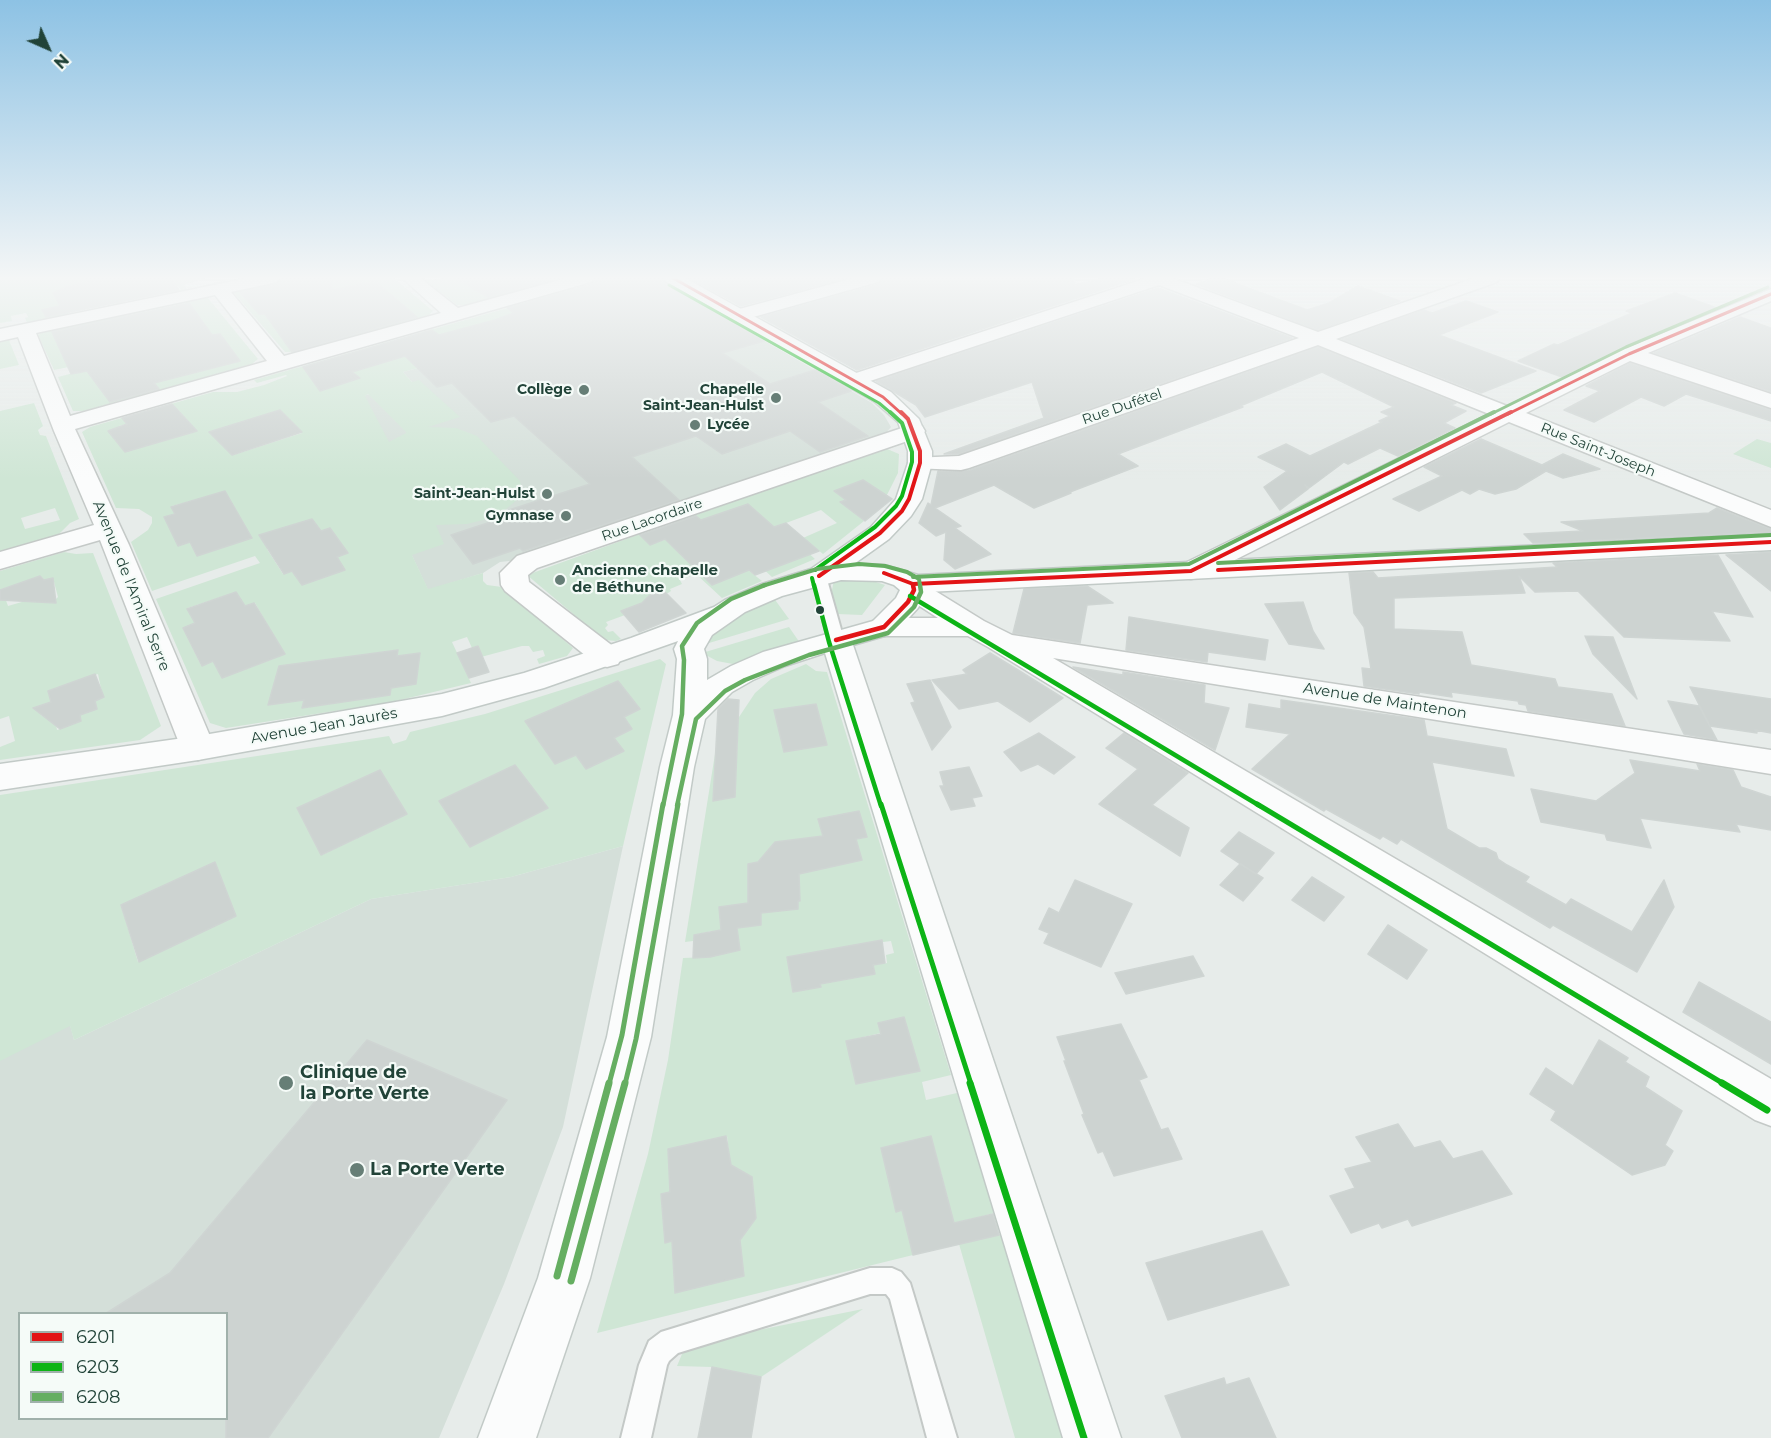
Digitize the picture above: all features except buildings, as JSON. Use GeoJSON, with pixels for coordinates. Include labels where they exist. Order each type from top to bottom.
{"type":"FeatureCollection","features":[{"type":"Feature","properties":{"kind":"street","name":"Avenue de l'Amiral Serre"},"geometry":{"type":"LineString","coordinates":[[31,345],[198,748]]}},
{"type":"Feature","properties":{"kind":"street"},"geometry":{"type":"LineString","coordinates":[[265,345],[280,364]]}},
{"type":"Feature","properties":{"kind":"street"},"geometry":{"type":"LineString","coordinates":[[63,425],[346,345]]}},
{"type":"Feature","properties":{"kind":"street"},"geometry":{"type":"LineString","coordinates":[[792,345],[897,407],[908,419],[920,451],[920,463],[909,500],[902,510],[880,533],[819,576]]}},
{"type":"Feature","properties":{"kind":"street"},"geometry":{"type":"LineString","coordinates":[[854,380],[959,345]]}},
{"type":"Feature","properties":{"kind":"street","name":"Rue Dufétel"},"geometry":{"type":"LineString","coordinates":[[920,463],[961,463],[1298,345]]}},
{"type":"Feature","properties":{"kind":"street","name":"Rue Saint-Joseph"},"geometry":{"type":"LineString","coordinates":[[1336,345],[1771,519]]}},
{"type":"Feature","properties":{"kind":"street"},"geometry":{"type":"LineString","coordinates":[[1191,571],[1650,345]]}},
{"type":"Feature","properties":{"kind":"street"},"geometry":{"type":"LineString","coordinates":[[1629,354],[1771,401]]}},
{"type":"Feature","properties":{"kind":"street","name":"Rue Lacordaire"},"geometry":{"type":"LineString","coordinates":[[607,657],[515,585],[514,573],[527,562],[914,431]]}},
{"type":"Feature","properties":{"kind":"street"},"geometry":{"type":"LineString","coordinates":[[0,561],[109,529]]}},
{"type":"Feature","properties":{"kind":"street"},"geometry":{"type":"LineString","coordinates":[[880,533],[884,573]]}},
{"type":"Feature","properties":{"kind":"street"},"geometry":{"type":"LineString","coordinates":[[914,587],[1771,542]]}},
{"type":"Feature","properties":{"kind":"street"},"geometry":{"type":"LineString","coordinates":[[819,576],[841,572],[884,573],[904,579],[986,634],[1771,1104]]}},
{"type":"Feature","properties":{"kind":"street","name":"Avenue Jean Jaurès"},"geometry":{"type":"LineString","coordinates":[[0,777],[198,748],[442,705],[533,681],[607,657],[642,645],[772,590],[819,576]]}},
{"type":"Feature","properties":{"kind":"street"},"geometry":{"type":"LineString","coordinates":[[884,627],[908,602],[914,587]]}},
{"type":"Feature","properties":{"kind":"street"},"geometry":{"type":"LineString","coordinates":[[507,1438],[564,1278],[629,1037],[677,767],[689,715],[691,654],[701,628],[720,613]]}},
{"type":"Feature","properties":{"kind":"street"},"geometry":{"type":"LineString","coordinates":[[689,715],[722,685],[742,673],[774,659],[836,640],[884,627],[986,634]]}},
{"type":"Feature","properties":{"kind":"street","name":"Avenue de Maintenon"},"geometry":{"type":"LineString","coordinates":[[986,634],[1771,762]]}},
{"type":"Feature","properties":{"kind":"street"},"geometry":{"type":"LineString","coordinates":[[836,640],[1092,1438]]}},
{"type":"Feature","properties":{"kind":"street","name":"Avenue Jean Jaurès"},"geometry":{"type":"LineString","coordinates":[[642,645],[662,645],[691,654],[715,668],[742,673]]}},
{"type":"Feature","properties":{"kind":"lane"},"geometry":{"type":"LineString","coordinates":[[819,576],[836,640]]}},
{"type":"Feature","properties":{"kind":"lane"},"geometry":{"type":"LineString","coordinates":[[636,1438],[653,1365],[659,1351],[672,1342],[870,1281],[892,1281],[902,1292],[942,1438]]}},
{"type":"Feature","properties":{"kind":"shaded area","name":"Saint-Jean-Hulst"},"geometry":{"type":"Polygon","coordinates":[[[503,345],[772,345],[872,403],[884,415],[891,427],[885,434],[518,560],[500,562],[483,573],[428,590],[341,402],[412,382],[403,372],[503,345]]]}},
{"type":"Feature","properties":{"kind":"shaded area","name":"Clinique de la Porte Verte"},"geometry":{"type":"Polygon","coordinates":[[[0,795],[46,929],[74,1040],[371,899],[511,877],[623,846],[563,1127],[504,1284],[439,1438],[0,1438],[0,795]]]}},
{"type":"Feature","properties":{"kind":"green space"},"geometry":{"type":"Polygon","coordinates":[[[0,345],[11,345],[19,365],[0,369],[0,345]]]}},
{"type":"Feature","properties":{"kind":"green space"},"geometry":{"type":"Polygon","coordinates":[[[43,345],[247,345],[258,359],[252,364],[84,411],[73,411],[58,377],[77,372],[74,366],[54,370],[43,345]]]}},
{"type":"Feature","properties":{"kind":"green space"},"geometry":{"type":"Polygon","coordinates":[[[279,345],[321,345],[296,352],[285,352],[279,345]]]}},
{"type":"Feature","properties":{"kind":"green space"},"geometry":{"type":"Polygon","coordinates":[[[377,345],[504,345],[403,372],[412,382],[419,380],[460,417],[428,427],[456,428],[477,436],[520,481],[522,491],[517,500],[501,513],[487,519],[467,524],[436,525],[444,544],[412,555],[428,589],[483,573],[483,581],[487,585],[502,587],[573,648],[567,656],[539,664],[537,659],[545,656],[543,650],[533,652],[529,646],[522,646],[481,657],[472,648],[467,637],[452,642],[471,683],[392,702],[226,728],[210,723],[156,599],[260,563],[255,556],[152,591],[131,542],[148,530],[152,517],[139,509],[116,508],[82,432],[90,427],[213,392],[237,392],[287,376],[257,383],[254,380],[377,345]],[[368,394],[365,396],[389,442],[406,433],[406,432],[368,394]],[[178,410],[119,426],[109,432],[125,452],[196,430],[178,410]],[[280,411],[222,428],[212,435],[233,455],[302,433],[280,411]],[[217,494],[172,506],[175,514],[165,517],[178,546],[244,526],[229,498],[217,494]],[[312,519],[269,532],[267,549],[283,574],[292,571],[302,585],[345,570],[337,557],[347,553],[321,531],[312,519]],[[236,592],[188,608],[195,623],[183,628],[201,665],[213,661],[222,678],[273,659],[264,643],[275,638],[255,603],[245,606],[236,592]],[[397,650],[316,661],[277,673],[268,705],[304,700],[303,708],[389,695],[391,688],[415,684],[420,654],[397,656],[397,650]]]}},
{"type":"Feature","properties":{"kind":"green space"},"geometry":{"type":"Polygon","coordinates":[[[34,403],[43,426],[38,430],[40,435],[46,436],[79,519],[70,523],[56,537],[0,554],[0,411],[34,403]],[[55,508],[21,518],[25,529],[60,520],[55,508]]]}},
{"type":"Feature","properties":{"kind":"green space"},"geometry":{"type":"Polygon","coordinates":[[[1757,439],[1771,443],[1771,468],[1733,454],[1757,439]]]}},
{"type":"Feature","properties":{"kind":"green space"},"geometry":{"type":"Polygon","coordinates":[[[885,448],[899,454],[898,473],[880,506],[851,510],[864,521],[823,554],[811,544],[803,548],[815,559],[772,577],[759,565],[748,570],[762,581],[722,598],[696,574],[680,580],[682,584],[670,589],[668,593],[622,611],[625,615],[606,622],[608,625],[605,628],[608,632],[613,631],[621,639],[616,641],[604,640],[527,575],[640,534],[650,545],[686,532],[676,522],[885,448]],[[821,510],[786,523],[803,538],[837,523],[821,510]]]}},
{"type":"Feature","properties":{"kind":"green space"},"geometry":{"type":"Polygon","coordinates":[[[64,552],[93,553],[161,726],[140,740],[0,760],[0,747],[15,741],[9,716],[0,719],[0,571],[64,552]],[[43,578],[2,589],[8,606],[39,597],[41,602],[56,599],[58,597],[54,582],[45,584],[43,578]],[[98,674],[48,691],[51,702],[43,708],[41,715],[46,718],[55,718],[57,730],[81,721],[80,715],[97,709],[94,696],[102,693],[98,674]]]}},
{"type":"Feature","properties":{"kind":"green space"},"geometry":{"type":"Polygon","coordinates":[[[834,580],[870,580],[885,585],[862,615],[837,614],[831,595],[834,580]]]}},
{"type":"Feature","properties":{"kind":"green space"},"geometry":{"type":"Polygon","coordinates":[[[773,597],[789,619],[699,646],[719,623],[773,597]]]}},
{"type":"Feature","properties":{"kind":"green space"},"geometry":{"type":"Polygon","coordinates":[[[789,627],[800,643],[747,662],[733,664],[717,661],[702,653],[789,627]]]}},
{"type":"Feature","properties":{"kind":"green space"},"geometry":{"type":"Polygon","coordinates":[[[660,659],[666,664],[623,846],[511,877],[371,899],[74,1040],[70,1026],[0,1061],[0,795],[389,736],[393,744],[406,740],[410,732],[485,714],[660,659]],[[618,681],[525,721],[555,763],[576,755],[586,769],[624,751],[614,738],[632,729],[624,717],[640,709],[618,681]],[[515,765],[440,801],[470,847],[548,808],[515,765]],[[298,808],[322,855],[407,814],[298,808]],[[215,862],[121,905],[138,962],[236,916],[215,862]]]}},
{"type":"Feature","properties":{"kind":"green space"},"geometry":{"type":"Polygon","coordinates":[[[806,664],[816,671],[827,672],[951,1075],[922,1082],[926,1100],[957,1093],[995,1213],[908,1234],[913,1255],[597,1333],[648,1154],[668,1060],[683,958],[710,957],[740,950],[712,931],[694,935],[693,941],[685,942],[715,754],[737,753],[738,729],[736,728],[739,717],[755,693],[771,679],[806,664]],[[859,811],[818,819],[831,866],[862,860],[856,839],[866,837],[859,811]],[[797,846],[769,861],[748,864],[749,907],[769,912],[798,909],[800,900],[797,846]],[[882,940],[820,984],[874,974],[873,965],[887,963],[886,955],[894,953],[891,941],[883,942],[882,940]],[[904,1017],[879,1023],[881,1033],[846,1041],[916,1059],[904,1017]],[[727,1136],[668,1149],[671,1192],[661,1195],[665,1242],[672,1241],[675,1293],[744,1276],[738,1231],[748,1229],[756,1218],[752,1177],[731,1171],[727,1136]],[[931,1136],[881,1148],[896,1211],[948,1199],[931,1136]]]}},
{"type":"Feature","properties":{"kind":"green space"},"geometry":{"type":"Polygon","coordinates":[[[1001,1234],[1065,1438],[1015,1438],[959,1244],[1001,1234]]]}},
{"type":"Feature","properties":{"kind":"green space"},"geometry":{"type":"Polygon","coordinates":[[[863,1309],[761,1377],[712,1367],[677,1366],[682,1354],[699,1342],[863,1309]]]}},
{"type":"Feature","properties":{"kind":"transit line","name":"6203"},"geometry":{"type":"LineString","coordinates":[[776,345],[879,403],[902,423],[912,452],[912,462],[902,496],[896,506],[875,527],[815,570]]}},
{"type":"Feature","properties":{"kind":"transit line","name":"6201"},"geometry":{"type":"LineString","coordinates":[[791,345],[883,397],[908,419],[920,451],[920,463],[909,499],[902,511],[880,533],[819,576]]}},
{"type":"Feature","properties":{"kind":"transit line","name":"6208"},"geometry":{"type":"LineString","coordinates":[[913,577],[1189,564],[1630,345]]}},
{"type":"Feature","properties":{"kind":"transit line","name":"6201"},"geometry":{"type":"LineString","coordinates":[[913,584],[1191,571],[1650,345]]}},
{"type":"Feature","properties":{"kind":"transit line","name":"6208"},"geometry":{"type":"LineString","coordinates":[[1218,563],[1771,535]]}},
{"type":"Feature","properties":{"kind":"transit line","name":"6201"},"geometry":{"type":"LineString","coordinates":[[1218,570],[1771,542]]}},
{"type":"Feature","properties":{"kind":"transit line","name":"6208"},"geometry":{"type":"LineString","coordinates":[[557,1276],[622,1035],[670,766],[682,714],[684,660],[682,646],[697,623],[731,599],[770,583],[817,569],[859,564],[885,566],[907,572],[919,579],[921,592],[914,607],[888,633],[809,655],[745,680],[725,691],[696,719],[684,768],[636,1039],[571,1281]]}},
{"type":"Feature","properties":{"kind":"transit line","name":"6201"},"geometry":{"type":"LineString","coordinates":[[836,640],[884,627],[908,602],[914,590],[913,584],[884,573]]}},
{"type":"Feature","properties":{"kind":"transit line","name":"6203"},"geometry":{"type":"LineString","coordinates":[[812,578],[829,642],[1084,1438]]}},
{"type":"Feature","properties":{"kind":"transit line","name":"6203"},"geometry":{"type":"LineString","coordinates":[[910,596],[1767,1110]]}},
{"type":"Feature","properties":{"kind":"place","name":"Collège"},"geometry":{"type":"Point","coordinates":[584,390]}},
{"type":"Feature","properties":{"kind":"place","name":"Chapelle Saint-Jean-Hulst"},"geometry":{"type":"Point","coordinates":[776,398]}},
{"type":"Feature","properties":{"kind":"place","name":"Lycée"},"geometry":{"type":"Point","coordinates":[695,425]}},
{"type":"Feature","properties":{"kind":"place","name":"Saint-Jean-Hulst"},"geometry":{"type":"Point","coordinates":[547,494]}},
{"type":"Feature","properties":{"kind":"place","name":"Gymnase"},"geometry":{"type":"Point","coordinates":[566,516]}},
{"type":"Feature","properties":{"kind":"place","name":"Ancienne chapelle de Béthune"},"geometry":{"type":"Point","coordinates":[560,580]}},
{"type":"Feature","properties":{"kind":"place","name":"Clinique de la Porte Verte"},"geometry":{"type":"Point","coordinates":[286,1083]}},
{"type":"Feature","properties":{"kind":"place","name":"La Porte Verte"},"geometry":{"type":"Point","coordinates":[357,1170]}}]}
